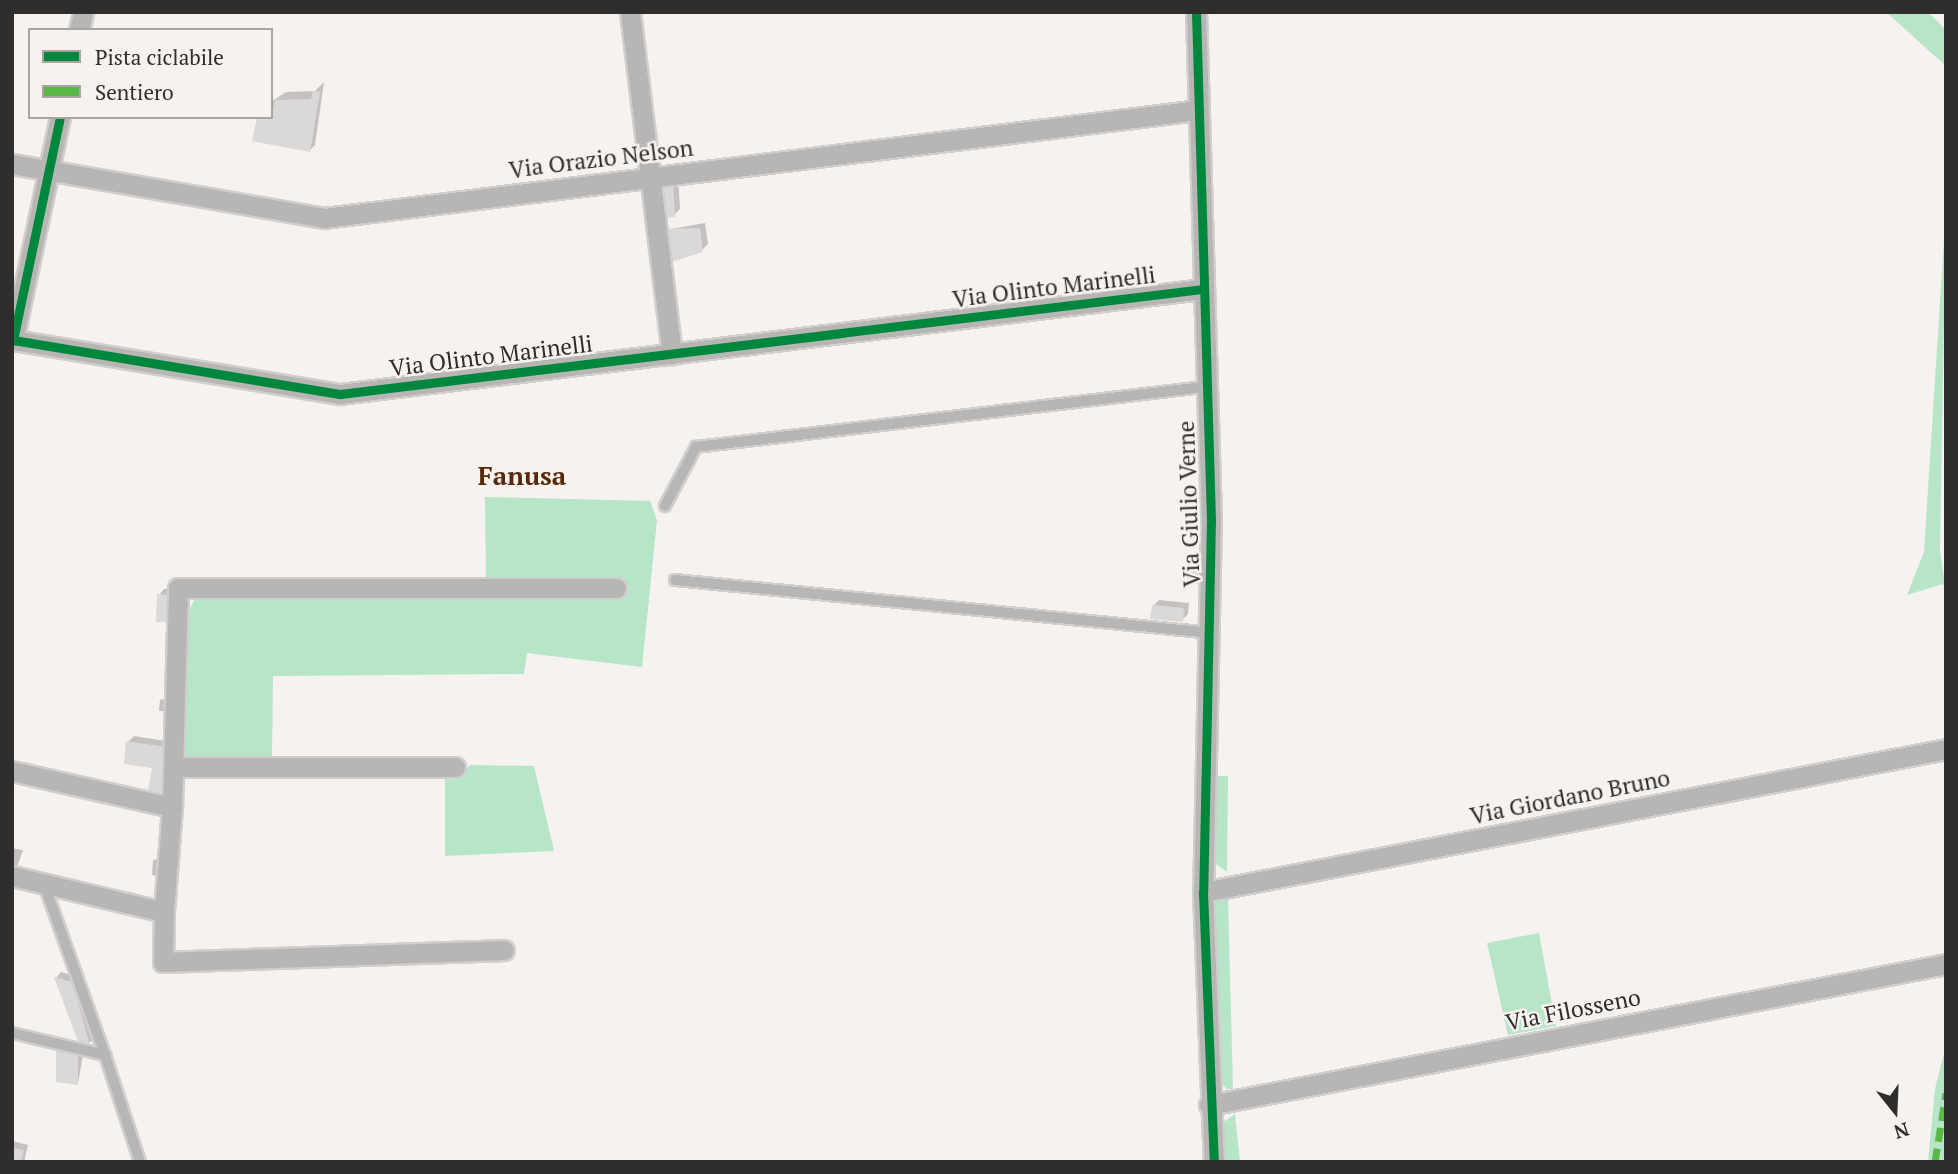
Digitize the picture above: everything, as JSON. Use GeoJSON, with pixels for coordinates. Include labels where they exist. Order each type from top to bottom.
{"type":"FeatureCollection","features":[{"type":"Feature","properties":{"kind":"street"},"geometry":{"type":"LineString","coordinates":[[630,12],[672,354]]}},
{"type":"Feature","properties":{"kind":"street","name":"Via Giulio Verne"},"geometry":{"type":"LineString","coordinates":[[1196,12],[1204,387],[1213,634],[1203,892],[1209,1105],[1214,1162]]}},
{"type":"Feature","properties":{"kind":"street","name":"Via Orazio Nelson"},"geometry":{"type":"LineString","coordinates":[[12,164],[324,218],[1198,110]]}},
{"type":"Feature","properties":{"kind":"street","name":"Via Olinto Marinelli"},"geometry":{"type":"LineString","coordinates":[[60,119],[13,340],[340,394],[1202,289]]}},
{"type":"Feature","properties":{"kind":"street"},"geometry":{"type":"LineString","coordinates":[[504,950],[163,962],[174,767],[178,588],[616,588]]}},
{"type":"Feature","properties":{"kind":"street","name":"Via Giordano Bruno"},"geometry":{"type":"LineString","coordinates":[[1203,892],[1946,749]]}},
{"type":"Feature","properties":{"kind":"street"},"geometry":{"type":"LineString","coordinates":[[174,767],[455,766]]}},
{"type":"Feature","properties":{"kind":"street"},"geometry":{"type":"LineString","coordinates":[[12,771],[172,807]]}},
{"type":"Feature","properties":{"kind":"street"},"geometry":{"type":"LineString","coordinates":[[12,876],[164,912]]}},
{"type":"Feature","properties":{"kind":"street","name":"Via Filosseno"},"geometry":{"type":"LineString","coordinates":[[1209,1105],[1946,964]]}},
{"type":"Feature","properties":{"kind":"lane"},"geometry":{"type":"LineString","coordinates":[[665,506],[696,447],[1204,387]]}},
{"type":"Feature","properties":{"kind":"lane"},"geometry":{"type":"LineString","coordinates":[[675,580],[1213,634]]}},
{"type":"Feature","properties":{"kind":"lane"},"geometry":{"type":"LineString","coordinates":[[43,884],[105,1055],[140,1162]]}},
{"type":"Feature","properties":{"kind":"lane"},"geometry":{"type":"LineString","coordinates":[[12,1033],[105,1055]]}},
{"type":"Feature","properties":{"kind":"green space"},"geometry":{"type":"Polygon","coordinates":[[[1886,12],[1928,12],[1946,30],[1946,66],[1886,12]]]}},
{"type":"Feature","properties":{"kind":"green space"},"geometry":{"type":"Polygon","coordinates":[[[1946,208],[1940,551],[1946,591],[1943,584],[1907,595],[1924,552],[1946,208]]]}},
{"type":"Feature","properties":{"kind":"green space"},"geometry":{"type":"Polygon","coordinates":[[[485,497],[650,501],[657,520],[642,667],[527,653],[524,674],[273,676],[272,757],[180,759],[185,620],[196,596],[486,580],[485,497]]]}},
{"type":"Feature","properties":{"kind":"green space"},"geometry":{"type":"Polygon","coordinates":[[[470,765],[534,766],[554,851],[445,856],[445,775],[454,780],[470,765]]]}},
{"type":"Feature","properties":{"kind":"green space"},"geometry":{"type":"Polygon","coordinates":[[[1215,776],[1228,776],[1227,872],[1213,862],[1215,776]]]}},
{"type":"Feature","properties":{"kind":"green space"},"geometry":{"type":"Polygon","coordinates":[[[1228,899],[1233,1089],[1227,1089],[1219,1081],[1214,989],[1216,901],[1228,899]]]}},
{"type":"Feature","properties":{"kind":"green space"},"geometry":{"type":"Polygon","coordinates":[[[1539,933],[1556,1026],[1508,1035],[1487,943],[1539,933]]]}},
{"type":"Feature","properties":{"kind":"green space"},"geometry":{"type":"Polygon","coordinates":[[[1946,1046],[1946,1162],[1928,1162],[1935,1089],[1946,1046]]]}},
{"type":"Feature","properties":{"kind":"green space"},"geometry":{"type":"Polygon","coordinates":[[[1235,1114],[1240,1162],[1223,1162],[1221,1124],[1235,1114]]]}},
{"type":"Feature","properties":{"kind":"building"},"geometry":{"type":"Polygon","coordinates":[[[313,91],[320,92],[310,152],[252,141],[257,119],[273,119],[275,100],[311,99],[313,91]]]}},
{"type":"Feature","properties":{"kind":"building"},"geometry":{"type":"Polygon","coordinates":[[[673,181],[675,217],[662,218],[658,184],[673,181]]]}},
{"type":"Feature","properties":{"kind":"building"},"geometry":{"type":"Polygon","coordinates":[[[700,228],[703,252],[668,263],[663,229],[700,228]]]}},
{"type":"Feature","properties":{"kind":"building"},"geometry":{"type":"Polygon","coordinates":[[[1187,568],[1202,573],[1202,584],[1187,584],[1187,568]]]}},
{"type":"Feature","properties":{"kind":"building"},"geometry":{"type":"Polygon","coordinates":[[[157,594],[170,595],[169,622],[156,622],[157,594]]]}},
{"type":"Feature","properties":{"kind":"building"},"geometry":{"type":"Polygon","coordinates":[[[1152,605],[1184,608],[1183,622],[1150,619],[1152,605]]]}},
{"type":"Feature","properties":{"kind":"building"},"geometry":{"type":"Polygon","coordinates":[[[126,741],[167,747],[162,792],[147,795],[152,768],[124,764],[126,741]]]}},
{"type":"Feature","properties":{"kind":"building"},"geometry":{"type":"Polygon","coordinates":[[[54,977],[72,982],[90,1045],[78,1042],[54,977]]]}},
{"type":"Feature","properties":{"kind":"building"},"geometry":{"type":"Polygon","coordinates":[[[56,1046],[78,1052],[78,1085],[56,1082],[56,1046]]]}},
{"type":"Feature","properties":{"kind":"building"},"geometry":{"type":"Polygon","coordinates":[[[12,1148],[24,1150],[21,1162],[12,1162],[12,1148]]]}},
{"type":"Feature","properties":{"kind":"marked path"},"geometry":{"type":"LineString","coordinates":[[1935,1162],[1946,1093]]}},
{"type":"Feature","properties":{"kind":"cycle path"},"geometry":{"type":"LineString","coordinates":[[1196,12],[1211,520],[1203,892],[1214,1162]]}},
{"type":"Feature","properties":{"kind":"cycle path"},"geometry":{"type":"LineString","coordinates":[[60,119],[13,340],[340,394],[1202,289]]}},
{"type":"Feature","properties":{"kind":"district","name":"Fanusa"},"geometry":{"type":"Point","coordinates":[522,476]}}]}
